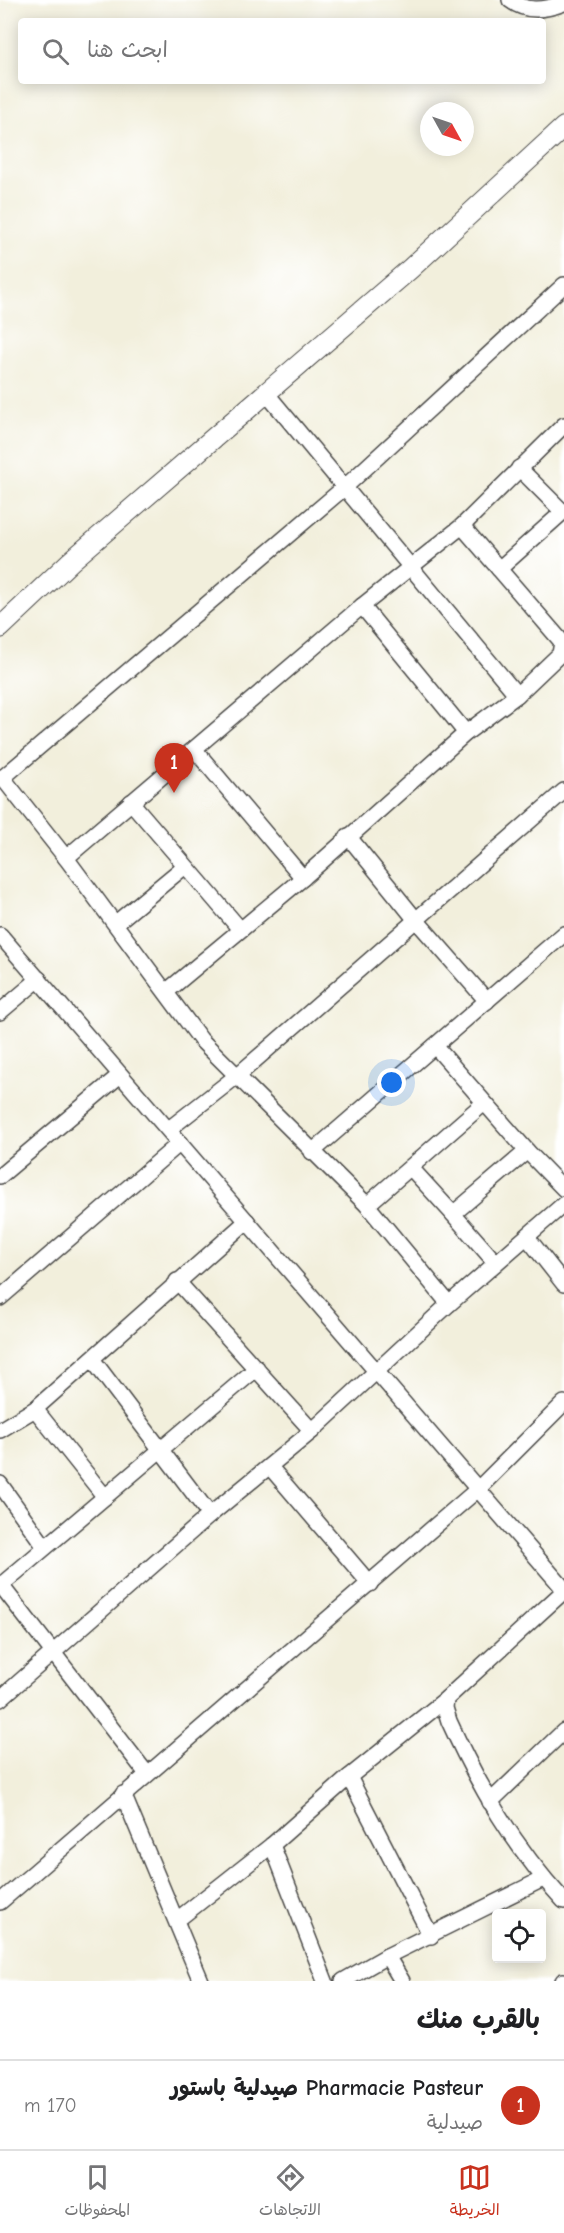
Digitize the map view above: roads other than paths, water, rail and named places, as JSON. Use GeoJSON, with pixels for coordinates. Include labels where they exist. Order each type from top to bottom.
{"type":"FeatureCollection","features":[{"type":"Feature","properties":{"kind":"main road"},"geometry":{"type":"LineString","coordinates":[[0,628],[71,561],[267,394],[562,134]]}},
{"type":"Feature","properties":{"kind":"street"},"geometry":{"type":"LineString","coordinates":[[510,0],[519,6],[545,10],[564,3]]}},
{"type":"Feature","properties":{"kind":"street"},"geometry":{"type":"LineString","coordinates":[[449,1304],[367,1205],[201,1040],[116,923],[1,778],[345,487],[564,285]]}},
{"type":"Feature","properties":{"kind":"street"},"geometry":{"type":"LineString","coordinates":[[267,394],[517,695]]}},
{"type":"Feature","properties":{"kind":"street"},"geometry":{"type":"LineString","coordinates":[[66,858],[362,606],[462,526],[564,425]]}},
{"type":"Feature","properties":{"kind":"street"},"geometry":{"type":"LineString","coordinates":[[499,569],[563,511],[519,468]]}},
{"type":"Feature","properties":{"kind":"street"},"geometry":{"type":"LineString","coordinates":[[166,992],[239,928],[303,878],[466,733],[517,695],[548,667],[563,648],[561,638],[462,526]]}},
{"type":"Feature","properties":{"kind":"street"},"geometry":{"type":"LineString","coordinates":[[362,606],[466,733]]}},
{"type":"Feature","properties":{"kind":"street"},"geometry":{"type":"LineString","coordinates":[[195,750],[303,878]]}},
{"type":"Feature","properties":{"kind":"street"},"geometry":{"type":"LineString","coordinates":[[169,1129],[238,1075],[564,790]]}},
{"type":"Feature","properties":{"kind":"street"},"geometry":{"type":"LineString","coordinates":[[131,802],[239,928]]}},
{"type":"Feature","properties":{"kind":"street"},"geometry":{"type":"LineString","coordinates":[[348,836],[416,920],[487,1000]]}},
{"type":"Feature","properties":{"kind":"street"},"geometry":{"type":"LineString","coordinates":[[116,923],[184,866]]}},
{"type":"Feature","properties":{"kind":"street"},"geometry":{"type":"LineString","coordinates":[[0,934],[564,1590],[446,1700],[349,1777],[272,1845],[177,1920]]}},
{"type":"Feature","properties":{"kind":"street"},"geometry":{"type":"LineString","coordinates":[[312,1152],[564,934]]}},
{"type":"Feature","properties":{"kind":"street"},"geometry":{"type":"LineString","coordinates":[[0,1012],[39,979]]}},
{"type":"Feature","properties":{"kind":"street"},"geometry":{"type":"LineString","coordinates":[[435,1046],[527,1151],[564,1189]]}},
{"type":"Feature","properties":{"kind":"street"},"geometry":{"type":"LineString","coordinates":[[0,1176],[120,1075]]}},
{"type":"Feature","properties":{"kind":"street"},"geometry":{"type":"LineString","coordinates":[[367,1205],[484,1103]]}},
{"type":"Feature","properties":{"kind":"street"},"geometry":{"type":"LineString","coordinates":[[0,1298],[180,1143]]}},
{"type":"Feature","properties":{"kind":"street"},"geometry":{"type":"LineString","coordinates":[[453,1214],[527,1151]]}},
{"type":"Feature","properties":{"kind":"street"},"geometry":{"type":"LineString","coordinates":[[411,1168],[496,1263]]}},
{"type":"Feature","properties":{"kind":"street"},"geometry":{"type":"LineString","coordinates":[[0,1700],[210,1515],[312,1431],[449,1304],[564,1204]]}},
{"type":"Feature","properties":{"kind":"street"},"geometry":{"type":"LineString","coordinates":[[1,1428],[35,1409],[247,1221]]}},
{"type":"Feature","properties":{"kind":"street"},"geometry":{"type":"LineString","coordinates":[[526,1237],[564,1284]]}},
{"type":"Feature","properties":{"kind":"street"},"geometry":{"type":"LineString","coordinates":[[177,1281],[312,1431]]}},
{"type":"Feature","properties":{"kind":"street"},"geometry":{"type":"LineString","coordinates":[[92,1359],[210,1515]]}},
{"type":"Feature","properties":{"kind":"street"},"geometry":{"type":"LineString","coordinates":[[147,1774],[0,1585],[257,1368]]}},
{"type":"Feature","properties":{"kind":"street"},"geometry":{"type":"LineString","coordinates":[[0,1902],[478,1490],[564,1403]]}},
{"type":"Feature","properties":{"kind":"street"},"geometry":{"type":"LineString","coordinates":[[35,1409],[105,1497]]}},
{"type":"Feature","properties":{"kind":"street"},"geometry":{"type":"LineString","coordinates":[[270,1467],[370,1584]]}},
{"type":"Feature","properties":{"kind":"street"},"geometry":{"type":"LineString","coordinates":[[0,1484],[45,1547]]}},
{"type":"Feature","properties":{"kind":"street"},"geometry":{"type":"LineString","coordinates":[[446,1700],[445,1708],[449,1721],[490,1802],[543,1879],[564,1901]]}},
{"type":"Feature","properties":{"kind":"street"},"geometry":{"type":"LineString","coordinates":[[490,1802],[563,1734]]}},
{"type":"Feature","properties":{"kind":"street"},"geometry":{"type":"LineString","coordinates":[[349,1777],[431,1936]]}},
{"type":"Feature","properties":{"kind":"street"},"geometry":{"type":"LineString","coordinates":[[123,1794],[201,1981]]}},
{"type":"Feature","properties":{"kind":"street"},"geometry":{"type":"LineString","coordinates":[[272,1845],[325,1981]]}},
{"type":"Feature","properties":{"kind":"street"},"geometry":{"type":"LineString","coordinates":[[343,1981],[387,1956],[543,1879]]}},
{"type":"Feature","properties":{"kind":"street"},"geometry":{"type":"LineString","coordinates":[[387,1956],[402,1981]]}},
{"type":"Feature","properties":{"kind":"place","name":"Pharmacie Pasteur صيدلية باستور"},"geometry":{"type":"Point","coordinates":[174,793]}}]}
